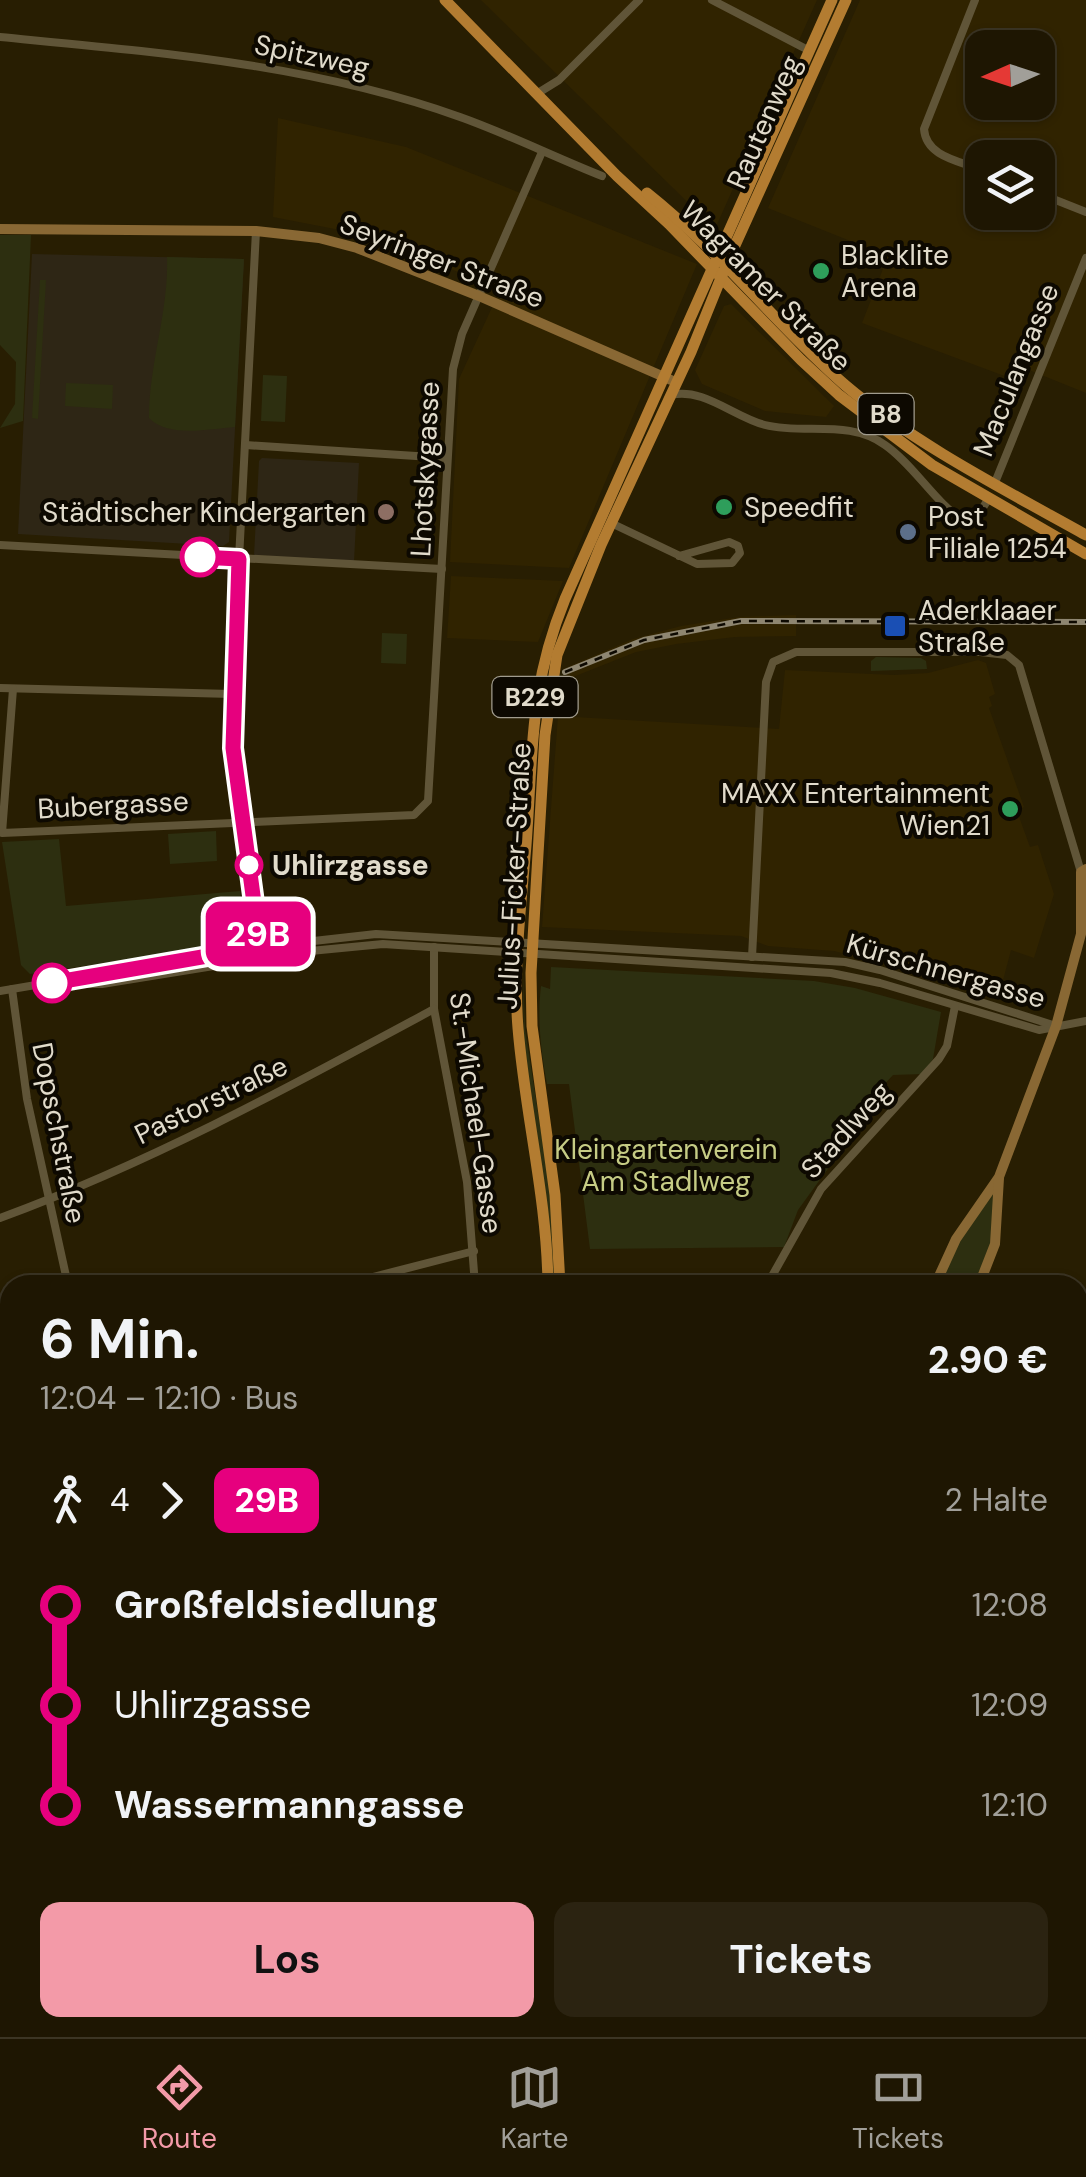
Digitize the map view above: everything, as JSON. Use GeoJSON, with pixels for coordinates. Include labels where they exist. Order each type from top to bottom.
{"type":"FeatureCollection","features":[{"type":"Feature","properties":{"kind":"main road","name":"Wagramer Straße"},"geometry":{"type":"LineString","coordinates":[[445,0],[617,176],[719,265],[847,386],[994,484],[1086,535]]}},
{"type":"Feature","properties":{"kind":"main road","name":"Rautenweg"},"geometry":{"type":"LineString","coordinates":[[719,265],[832,0]]}},
{"type":"Feature","properties":{"kind":"main road","name":"Rautenweg"},"geometry":{"type":"LineString","coordinates":[[719,265],[846,0]]}},
{"type":"Feature","properties":{"kind":"main road","name":"Seyringer Straße"},"geometry":{"type":"LineString","coordinates":[[0,229],[288,232],[357,248],[480,296],[664,376],[674,389]]}},
{"type":"Feature","properties":{"kind":"main road","name":"Wagramer Straße"},"geometry":{"type":"LineString","coordinates":[[719,265],[839,395],[932,464],[1086,554]]}},
{"type":"Feature","properties":{"kind":"main road","name":"Julius-Ficker-Straße"},"geometry":{"type":"LineString","coordinates":[[606,521],[664,376],[719,265]]}},
{"type":"Feature","properties":{"kind":"main road","name":"Julius-Ficker-Straße"},"geometry":{"type":"LineString","coordinates":[[548,1275],[545,1220],[518,1026],[526,947],[536,693],[552,630],[674,389],[719,265]]}},
{"type":"Feature","properties":{"kind":"main road"},"geometry":{"type":"LineString","coordinates":[[940,1275],[956,1239],[998,1177],[1056,1026],[1077,956],[1085,898],[1084,873]]}},
{"type":"Feature","properties":{"kind":"main road","name":"Julius-Ficker-Straße"},"geometry":{"type":"LineString","coordinates":[[526,947],[532,1026],[555,1194],[559,1275]]}},
{"type":"Feature","properties":{"kind":"main road"},"geometry":{"type":"LineString","coordinates":[[983,1275],[994,1244],[998,1177]]}},
{"type":"Feature","properties":{"kind":"street"},"geometry":{"type":"LineString","coordinates":[[538,93],[559,80],[639,0]]}},
{"type":"Feature","properties":{"kind":"street"},"geometry":{"type":"LineString","coordinates":[[712,0],[810,51]]}},
{"type":"Feature","properties":{"kind":"street"},"geometry":{"type":"LineString","coordinates":[[965,163],[932,150],[924,129],[976,0]]}},
{"type":"Feature","properties":{"kind":"street","name":"Spitzweg"},"geometry":{"type":"LineString","coordinates":[[0,37],[201,56],[342,84],[460,117],[602,176]]}},
{"type":"Feature","properties":{"kind":"street","name":"Lhotskygasse"},"geometry":{"type":"LineString","coordinates":[[426,805],[453,369],[462,334],[542,152]]}},
{"type":"Feature","properties":{"kind":"street"},"geometry":{"type":"LineString","coordinates":[[1055,199],[1086,212]]}},
{"type":"Feature","properties":{"kind":"street"},"geometry":{"type":"LineString","coordinates":[[256,231],[232,694],[233,748],[262,960]]}},
{"type":"Feature","properties":{"kind":"street","name":"Maculangasse"},"geometry":{"type":"LineString","coordinates":[[989,500],[1086,258]]}},
{"type":"Feature","properties":{"kind":"street","name":"Seyringer Straße"},"geometry":{"type":"LineString","coordinates":[[674,389],[772,426],[834,429],[869,436],[902,458],[956,516],[970,520],[981,514],[989,500]]}},
{"type":"Feature","properties":{"kind":"street"},"geometry":{"type":"LineString","coordinates":[[246,446],[447,458]]}},
{"type":"Feature","properties":{"kind":"street"},"geometry":{"type":"LineString","coordinates":[[606,521],[679,556],[697,564],[732,563],[740,553],[738,546],[729,542],[679,556]]}},
{"type":"Feature","properties":{"kind":"street"},"geometry":{"type":"LineString","coordinates":[[0,545],[442,569]]}},
{"type":"Feature","properties":{"kind":"street"},"geometry":{"type":"LineString","coordinates":[[752,966],[766,682],[772,662],[796,652],[1007,655],[1019,665],[1084,873]]}},
{"type":"Feature","properties":{"kind":"street"},"geometry":{"type":"LineString","coordinates":[[0,688],[232,694]]}},
{"type":"Feature","properties":{"kind":"street","name":"Bubergasse"},"geometry":{"type":"LineString","coordinates":[[13,689],[2,833],[414,815],[426,805]]}},
{"type":"Feature","properties":{"kind":"street","name":"Kürschnergasse"},"geometry":{"type":"LineString","coordinates":[[0,991],[260,947],[376,934],[847,975],[1039,1030],[1056,1026]]}},
{"type":"Feature","properties":{"kind":"street","name":"Kürschnergasse"},"geometry":{"type":"LineString","coordinates":[[52,983],[102,984],[338,947],[382,944],[752,955],[810,958],[880,970],[1056,1026]]}},
{"type":"Feature","properties":{"kind":"street","name":"St.-Michael-Gasse"},"geometry":{"type":"LineString","coordinates":[[434,948],[434,1008],[467,1182],[475,1275]]}},
{"type":"Feature","properties":{"kind":"street","name":"Dopschstraße"},"geometry":{"type":"LineString","coordinates":[[12,989],[27,1099],[66,1275]]}},
{"type":"Feature","properties":{"kind":"street","name":"Stadlweg"},"geometry":{"type":"LineString","coordinates":[[772,1275],[821,1188],[939,1059],[955,1006]]}},
{"type":"Feature","properties":{"kind":"street","name":"Pastorstraße"},"geometry":{"type":"LineString","coordinates":[[0,1218],[162,1150],[296,1085],[434,1008]]}},
{"type":"Feature","properties":{"kind":"street"},"geometry":{"type":"LineString","coordinates":[[1056,1026],[1086,1021]]}},
{"type":"Feature","properties":{"kind":"street"},"geometry":{"type":"LineString","coordinates":[[381,1275],[474,1251]]}},
{"type":"Feature","properties":{"kind":"shaded area"},"geometry":{"type":"Polygon","coordinates":[[[481,0],[817,0],[715,229],[481,0]]]}},
{"type":"Feature","properties":{"kind":"shaded area"},"geometry":{"type":"Polygon","coordinates":[[[860,0],[1086,0],[1086,393],[1024,368],[1018,381],[862,323],[888,256],[768,208],[860,0]]]}},
{"type":"Feature","properties":{"kind":"shaded area"},"geometry":{"type":"Polygon","coordinates":[[[278,118],[406,147],[697,264],[569,568],[450,562],[459,379],[500,290],[376,237],[273,217],[278,118]]]}},
{"type":"Feature","properties":{"kind":"shaded area"},"geometry":{"type":"Polygon","coordinates":[[[32,254],[244,259],[229,542],[223,546],[18,534],[32,254]]]}},
{"type":"Feature","properties":{"kind":"shaded area"},"geometry":{"type":"Polygon","coordinates":[[[731,304],[834,406],[826,417],[765,411],[702,384],[695,370],[724,306],[731,304]]]}},
{"type":"Feature","properties":{"kind":"shaded area"},"geometry":{"type":"Polygon","coordinates":[[[262,458],[359,463],[354,562],[254,555],[262,458]]]}},
{"type":"Feature","properties":{"kind":"shaded area"},"geometry":{"type":"Polygon","coordinates":[[[451,576],[563,581],[538,642],[447,638],[451,576]]]}},
{"type":"Feature","properties":{"kind":"shaded area"},"geometry":{"type":"Polygon","coordinates":[[[796,615],[796,636],[735,637],[676,644],[636,652],[568,679],[563,669],[633,639],[681,626],[739,617],[796,615]]]}},
{"type":"Feature","properties":{"kind":"shaded area"},"geometry":{"type":"Polygon","coordinates":[[[978,660],[986,663],[995,694],[989,697],[989,708],[1024,807],[1017,811],[1030,847],[1038,845],[1054,894],[1034,958],[1011,950],[1000,992],[834,951],[768,946],[741,936],[542,927],[558,716],[779,729],[785,670],[894,675],[928,673],[978,660]]]}},
{"type":"Feature","properties":{"kind":"green space"},"geometry":{"type":"Polygon","coordinates":[[[0,235],[31,235],[23,421],[0,428],[15,404],[16,362],[0,345],[0,235]]]}},
{"type":"Feature","properties":{"kind":"green space"},"geometry":{"type":"Polygon","coordinates":[[[167,257],[244,259],[235,427],[178,430],[149,418],[167,257]]]}},
{"type":"Feature","properties":{"kind":"green space"},"geometry":{"type":"Polygon","coordinates":[[[40,280],[46,280],[38,419],[32,418],[40,280]]]}},
{"type":"Feature","properties":{"kind":"green space"},"geometry":{"type":"Polygon","coordinates":[[[263,375],[287,376],[285,422],[261,421],[263,375]]]}},
{"type":"Feature","properties":{"kind":"green space"},"geometry":{"type":"Polygon","coordinates":[[[66,383],[113,385],[112,409],[65,406],[66,383]]]}},
{"type":"Feature","properties":{"kind":"green space"},"geometry":{"type":"Polygon","coordinates":[[[382,633],[407,634],[406,664],[381,663],[382,633]]]}},
{"type":"Feature","properties":{"kind":"green space"},"geometry":{"type":"Polygon","coordinates":[[[876,657],[921,658],[927,669],[871,671],[871,661],[876,657]]]}},
{"type":"Feature","properties":{"kind":"green space"},"geometry":{"type":"Polygon","coordinates":[[[216,831],[217,861],[170,864],[168,834],[216,831]]]}},
{"type":"Feature","properties":{"kind":"green space"},"geometry":{"type":"Polygon","coordinates":[[[59,839],[66,906],[240,891],[246,942],[30,974],[21,965],[2,842],[59,839]]]}},
{"type":"Feature","properties":{"kind":"green space","name":"Kleingartenverein Am Stadlweg"},"geometry":{"type":"Polygon","coordinates":[[[551,967],[814,981],[855,988],[941,1012],[933,1059],[923,1074],[893,1075],[826,1147],[835,1159],[798,1210],[784,1247],[590,1249],[569,1084],[547,1084],[543,1060],[541,986],[550,989],[551,967]]]}},
{"type":"Feature","properties":{"kind":"green space"},"geometry":{"type":"Polygon","coordinates":[[[523,972],[525,1029],[551,1196],[556,1275],[551,1275],[524,1054],[523,972]]]}},
{"type":"Feature","properties":{"kind":"green space"},"geometry":{"type":"Polygon","coordinates":[[[999,1177],[995,1244],[983,1275],[940,1275],[956,1239],[999,1177]]]}},
{"type":"Feature","properties":{"kind":"railway"},"geometry":{"type":"LineString","coordinates":[[565,672],[644,640],[741,621],[1086,622]]}},
{"type":"Feature","properties":{"kind":"bus line","name":"29B"},"geometry":{"type":"LineString","coordinates":[[52,983],[260,947],[233,748],[239,559],[200,557]]}},
{"type":"Feature","properties":{"kind":"place","name":"Blacklite Arena"},"geometry":{"type":"Point","coordinates":[821,271]}},
{"type":"Feature","properties":{"kind":"place","name":"Speedfit"},"geometry":{"type":"Point","coordinates":[724,507]}},
{"type":"Feature","properties":{"kind":"place","name":"Städtischer Kindergarten"},"geometry":{"type":"Point","coordinates":[386,512]}},
{"type":"Feature","properties":{"kind":"place","name":"Post Filiale 1254"},"geometry":{"type":"Point","coordinates":[908,532]}},
{"type":"Feature","properties":{"kind":"place","name":"Aderklaaer Straße"},"geometry":{"type":"Point","coordinates":[895,626]}},
{"type":"Feature","properties":{"kind":"place","name":"MAXX Entertainment Wien21"},"geometry":{"type":"Point","coordinates":[1010,809]}},
{"type":"Feature","properties":{"kind":"place","name":"Uhlirzgasse"},"geometry":{"type":"Point","coordinates":[249,865]}}]}
